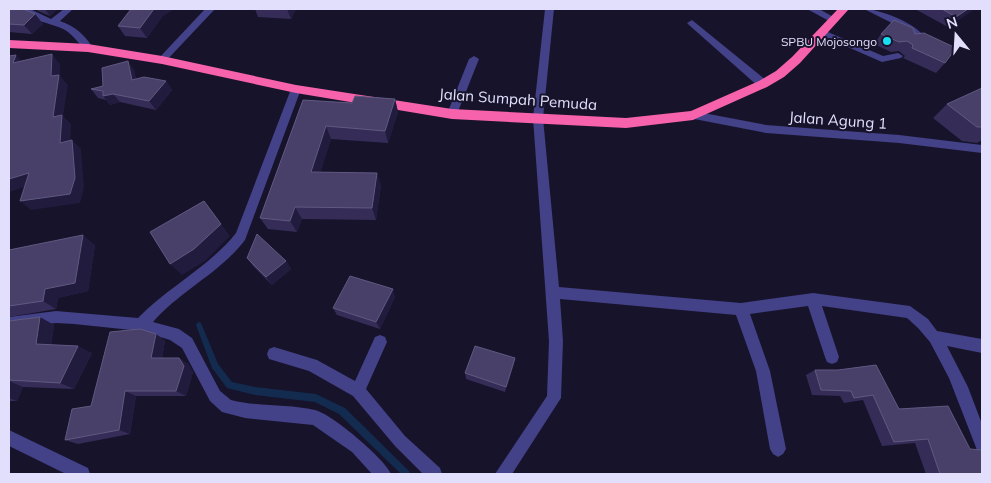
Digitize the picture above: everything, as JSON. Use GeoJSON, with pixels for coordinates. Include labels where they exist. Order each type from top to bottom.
{"type":"FeatureCollection","features":[{"type":"Feature","properties":{"kind":"highway","name":"Jalan Sumpah Pemuda"},"geometry":{"type":"LineString","coordinates":[[9,44],[88,48],[162,60],[296,89],[452,114],[626,123],[693,115],[763,84],[780,74],[796,60],[844,9]]}},
{"type":"Feature","properties":{"kind":"street"},"geometry":{"type":"LineString","coordinates":[[24,9],[63,25],[84,39],[88,48]]}},
{"type":"Feature","properties":{"kind":"street"},"geometry":{"type":"LineString","coordinates":[[63,25],[69,9]]}},
{"type":"Feature","properties":{"kind":"street"},"geometry":{"type":"LineString","coordinates":[[162,60],[210,9]]}},
{"type":"Feature","properties":{"kind":"street"},"geometry":{"type":"LineString","coordinates":[[503,474],[554,398],[556,341],[538,118],[549,9]]}},
{"type":"Feature","properties":{"kind":"street"},"geometry":{"type":"LineString","coordinates":[[812,9],[834,20]]}},
{"type":"Feature","properties":{"kind":"street"},"geometry":{"type":"LineString","coordinates":[[868,9],[916,32],[917,34],[910,41]]}},
{"type":"Feature","properties":{"kind":"street"},"geometry":{"type":"LineString","coordinates":[[692,22],[763,84]]}},
{"type":"Feature","properties":{"kind":"street"},"geometry":{"type":"LineString","coordinates":[[821,32],[882,59],[898,56]]}},
{"type":"Feature","properties":{"kind":"street"},"geometry":{"type":"LineString","coordinates":[[452,114],[474,59]]}},
{"type":"Feature","properties":{"kind":"street"},"geometry":{"type":"LineString","coordinates":[[141,325],[162,303],[235,246],[241,236],[296,89]]}},
{"type":"Feature","properties":{"kind":"street","name":"Jalan Agung 1"},"geometry":{"type":"LineString","coordinates":[[693,115],[766,129],[899,139],[981,150]]}},
{"type":"Feature","properties":{"kind":"street"},"geometry":{"type":"LineString","coordinates":[[553,292],[741,309],[813,299],[910,312],[917,317],[932,336],[959,382],[982,445]]}},
{"type":"Feature","properties":{"kind":"street"},"geometry":{"type":"LineString","coordinates":[[813,299],[832,357]]}},
{"type":"Feature","properties":{"kind":"street"},"geometry":{"type":"LineString","coordinates":[[741,309],[763,371],[778,449]]}},
{"type":"Feature","properties":{"kind":"street"},"geometry":{"type":"LineString","coordinates":[[9,323],[56,317],[141,325],[174,334],[187,343],[215,396],[227,407],[245,411],[316,418],[357,447],[383,474]]}},
{"type":"Feature","properties":{"kind":"street"},"geometry":{"type":"LineString","coordinates":[[932,336],[982,346]]}},
{"type":"Feature","properties":{"kind":"street"},"geometry":{"type":"LineString","coordinates":[[358,391],[380,342]]}},
{"type":"Feature","properties":{"kind":"street"},"geometry":{"type":"LineString","coordinates":[[274,354],[312,365],[358,391],[400,441],[434,474]]}},
{"type":"Feature","properties":{"kind":"street"},"geometry":{"type":"LineString","coordinates":[[9,438],[82,474]]}},
{"type":"Feature","properties":{"kind":"building"},"geometry":{"type":"Polygon","coordinates":[[[9,9],[23,9],[35,14],[24,25],[9,24],[9,9]]]}},
{"type":"Feature","properties":{"kind":"building"},"geometry":{"type":"Polygon","coordinates":[[[131,9],[154,9],[140,28],[118,26],[131,9]]]}},
{"type":"Feature","properties":{"kind":"building"},"geometry":{"type":"Polygon","coordinates":[[[942,9],[968,9],[956,17],[942,9]]]}},
{"type":"Feature","properties":{"kind":"building"},"geometry":{"type":"Polygon","coordinates":[[[894,20],[913,28],[915,34],[924,33],[956,48],[945,63],[912,48],[913,45],[907,41],[899,42],[881,34],[894,20]]]}},
{"type":"Feature","properties":{"kind":"building"},"geometry":{"type":"Polygon","coordinates":[[[52,54],[51,76],[59,75],[53,117],[62,115],[60,143],[72,140],[75,178],[70,194],[20,201],[29,173],[9,179],[9,56],[16,55],[13,63],[52,54]]]}},
{"type":"Feature","properties":{"kind":"building"},"geometry":{"type":"Polygon","coordinates":[[[128,61],[132,80],[144,77],[166,81],[149,101],[113,94],[103,96],[103,91],[91,89],[103,86],[102,68],[128,61]]]}},
{"type":"Feature","properties":{"kind":"building"},"geometry":{"type":"Polygon","coordinates":[[[982,88],[982,127],[977,127],[947,104],[982,88]]]}},
{"type":"Feature","properties":{"kind":"building"},"geometry":{"type":"Polygon","coordinates":[[[355,96],[395,99],[385,131],[326,126],[311,172],[377,173],[372,208],[295,207],[290,221],[260,218],[303,100],[352,103],[355,96]]]}},
{"type":"Feature","properties":{"kind":"building"},"geometry":{"type":"Polygon","coordinates":[[[204,201],[221,224],[194,249],[170,264],[150,232],[204,201]]]}},
{"type":"Feature","properties":{"kind":"building"},"geometry":{"type":"Polygon","coordinates":[[[257,234],[286,261],[266,277],[247,258],[257,234]]]}},
{"type":"Feature","properties":{"kind":"building"},"geometry":{"type":"Polygon","coordinates":[[[83,235],[75,283],[45,289],[43,301],[9,306],[9,250],[83,235]]]}},
{"type":"Feature","properties":{"kind":"building"},"geometry":{"type":"Polygon","coordinates":[[[350,276],[393,289],[376,322],[333,308],[350,276]]]}},
{"type":"Feature","properties":{"kind":"building"},"geometry":{"type":"Polygon","coordinates":[[[40,317],[36,344],[78,346],[60,383],[9,380],[9,321],[40,317]]]}},
{"type":"Feature","properties":{"kind":"building"},"geometry":{"type":"Polygon","coordinates":[[[140,329],[156,334],[151,358],[179,358],[184,366],[176,391],[125,391],[119,430],[65,440],[72,409],[91,406],[110,332],[140,329]]]}},
{"type":"Feature","properties":{"kind":"building"},"geometry":{"type":"Polygon","coordinates":[[[475,346],[515,358],[506,387],[465,373],[475,346]]]}},
{"type":"Feature","properties":{"kind":"building"},"geometry":{"type":"Polygon","coordinates":[[[876,365],[899,409],[948,406],[970,449],[982,450],[982,474],[940,474],[928,439],[894,442],[873,395],[854,398],[851,391],[821,390],[815,370],[838,370],[876,365]]]}},
{"type":"Feature","properties":{"kind":"waterway"},"geometry":{"type":"LineString","coordinates":[[199,325],[215,366],[230,385],[255,391],[316,398],[342,411],[406,474]]}},
{"type":"Feature","properties":{"kind":"place","name":"SPBU Mojosongo"},"geometry":{"type":"Point","coordinates":[887,41]}}]}
